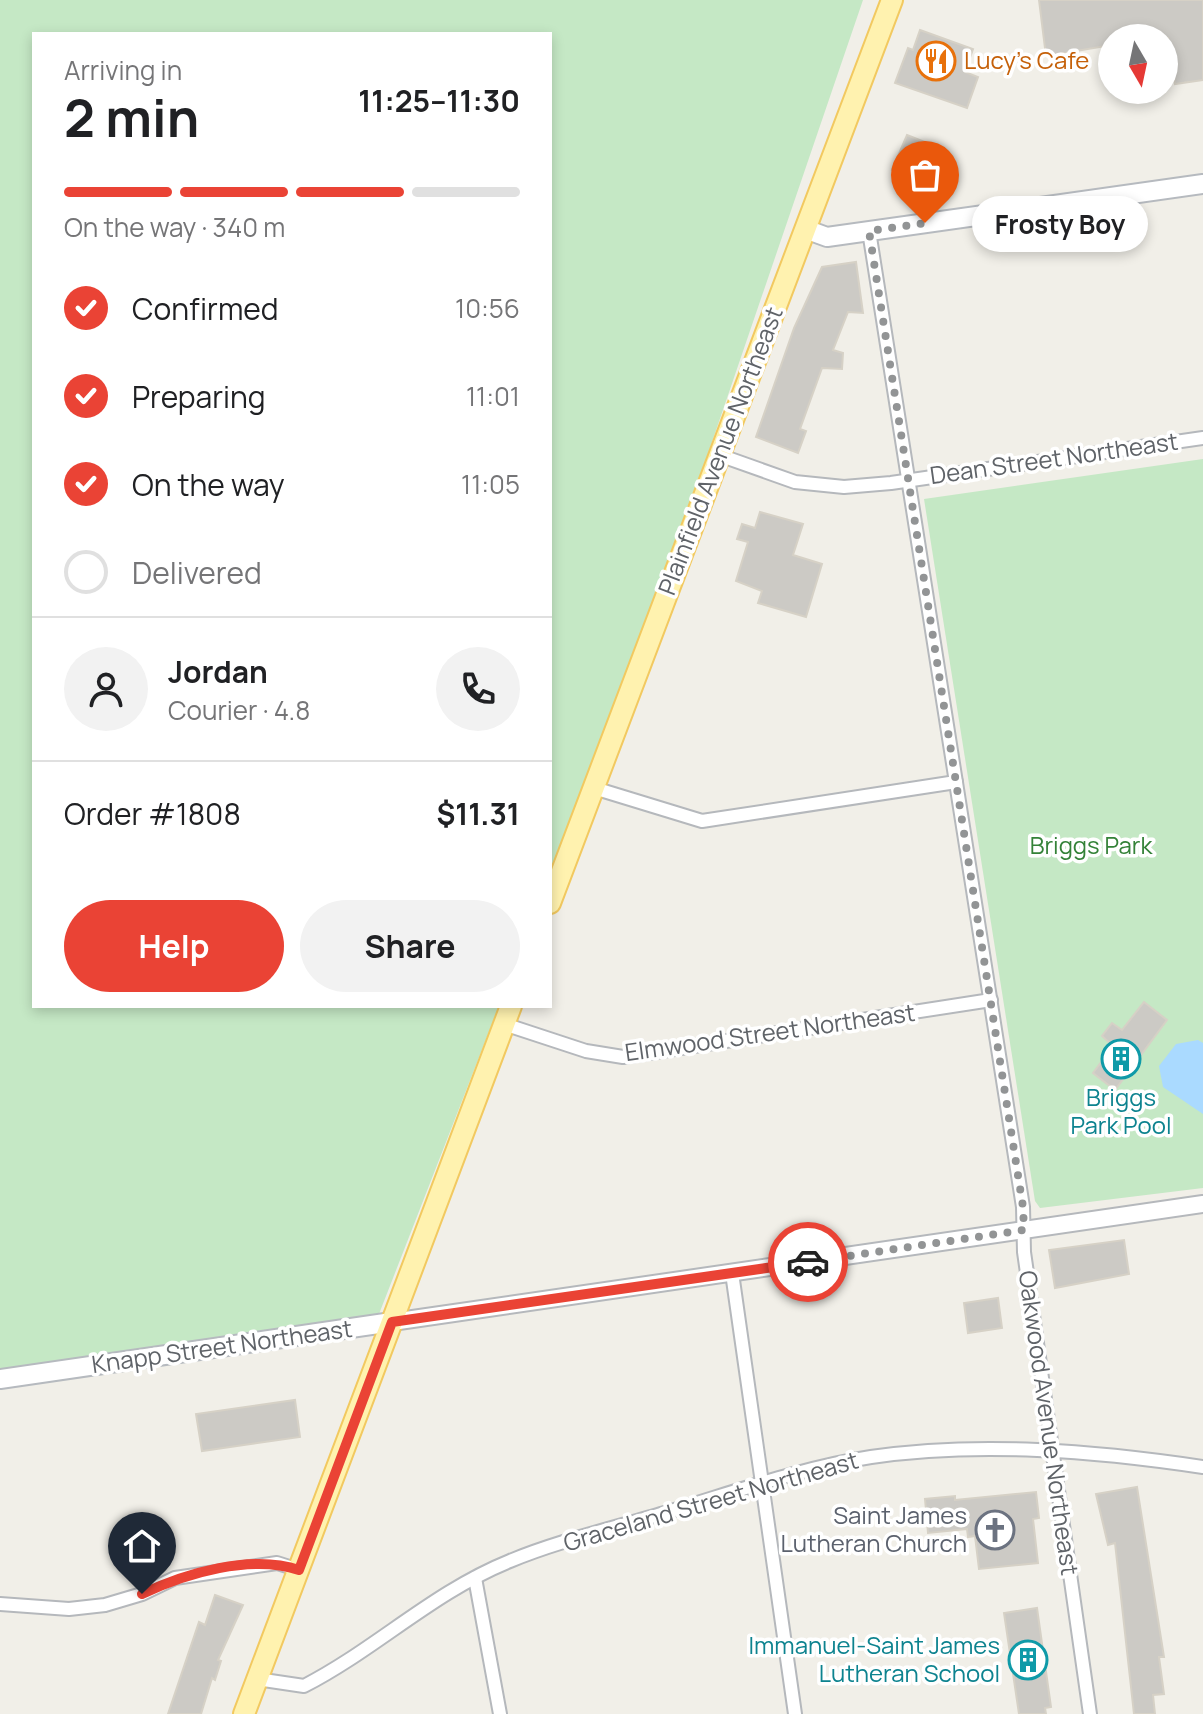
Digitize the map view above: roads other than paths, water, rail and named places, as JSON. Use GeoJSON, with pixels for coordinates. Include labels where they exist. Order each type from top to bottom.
{"type":"FeatureCollection","features":[{"type":"Feature","properties":{"kind":"main road","name":"Plainfield Avenue Northeast"},"geometry":{"type":"LineString","coordinates":[[552,898],[892,0]]}},
{"type":"Feature","properties":{"kind":"main road"},"geometry":{"type":"LineString","coordinates":[[805,229],[827,237],[1203,184]]}},
{"type":"Feature","properties":{"kind":"main road"},"geometry":{"type":"LineString","coordinates":[[244,1714],[507,1015]]}},
{"type":"Feature","properties":{"kind":"main road","name":"Knapp Street Northeast"},"geometry":{"type":"LineString","coordinates":[[0,1379],[392,1322]]}},
{"type":"Feature","properties":{"kind":"street","name":"Oakwood Avenue Northeast"},"geometry":{"type":"LineString","coordinates":[[869,231],[1023,1207],[1052,1451],[1090,1714]]}},
{"type":"Feature","properties":{"kind":"street","name":"Dean Street Northeast"},"geometry":{"type":"LineString","coordinates":[[719,455],[795,482],[844,487],[908,481],[1203,438]]}},
{"type":"Feature","properties":{"kind":"street"},"geometry":{"type":"LineString","coordinates":[[594,788],[702,821],[956,782]]}},
{"type":"Feature","properties":{"kind":"street","name":"Elmwood Street Northeast"},"geometry":{"type":"LineString","coordinates":[[507,1015],[586,1051],[623,1057],[991,1000]]}},
{"type":"Feature","properties":{"kind":"street","name":"Knapp Street Northeast"},"geometry":{"type":"LineString","coordinates":[[392,1322],[1203,1204]]}},
{"type":"Feature","properties":{"kind":"street"},"geometry":{"type":"LineString","coordinates":[[732,1273],[795,1714]]}},
{"type":"Feature","properties":{"kind":"street","name":"Graceland Street Northeast"},"geometry":{"type":"LineString","coordinates":[[257,1679],[304,1686],[417,1610],[511,1560],[762,1484],[869,1457],[940,1450],[1052,1451],[1131,1456],[1203,1467]]}},
{"type":"Feature","properties":{"kind":"street"},"geometry":{"type":"LineString","coordinates":[[0,1604],[69,1609],[105,1605],[142,1594],[175,1578],[277,1563],[299,1570]]}},
{"type":"Feature","properties":{"kind":"street"},"geometry":{"type":"LineString","coordinates":[[475,1578],[500,1714]]}},
{"type":"Feature","properties":{"kind":"water"},"geometry":{"type":"Polygon","coordinates":[[[1198,1040],[1203,1043],[1203,1114],[1163,1087],[1159,1066],[1176,1044],[1198,1040]]]}},
{"type":"Feature","properties":{"kind":"place","name":"Lucy's Cafe"},"geometry":{"type":"Point","coordinates":[936,61]}},
{"type":"Feature","properties":{"kind":"place","name":"Frosty Boy"},"geometry":{"type":"Point","coordinates":[925,223]}},
{"type":"Feature","properties":{"kind":"place","name":"Briggs Park Pool"},"geometry":{"type":"Point","coordinates":[1121,1059]}},
{"type":"Feature","properties":{"kind":"place","name":"Saint James Lutheran Church"},"geometry":{"type":"Point","coordinates":[995,1530]}},
{"type":"Feature","properties":{"kind":"place","name":"Immanuel-Saint James Lutheran School"},"geometry":{"type":"Point","coordinates":[1028,1660]}},
{"type":"Feature","properties":{"kind":"park label","name":"Briggs Park"},"geometry":{"type":"Point","coordinates":[1091,846]}}]}
